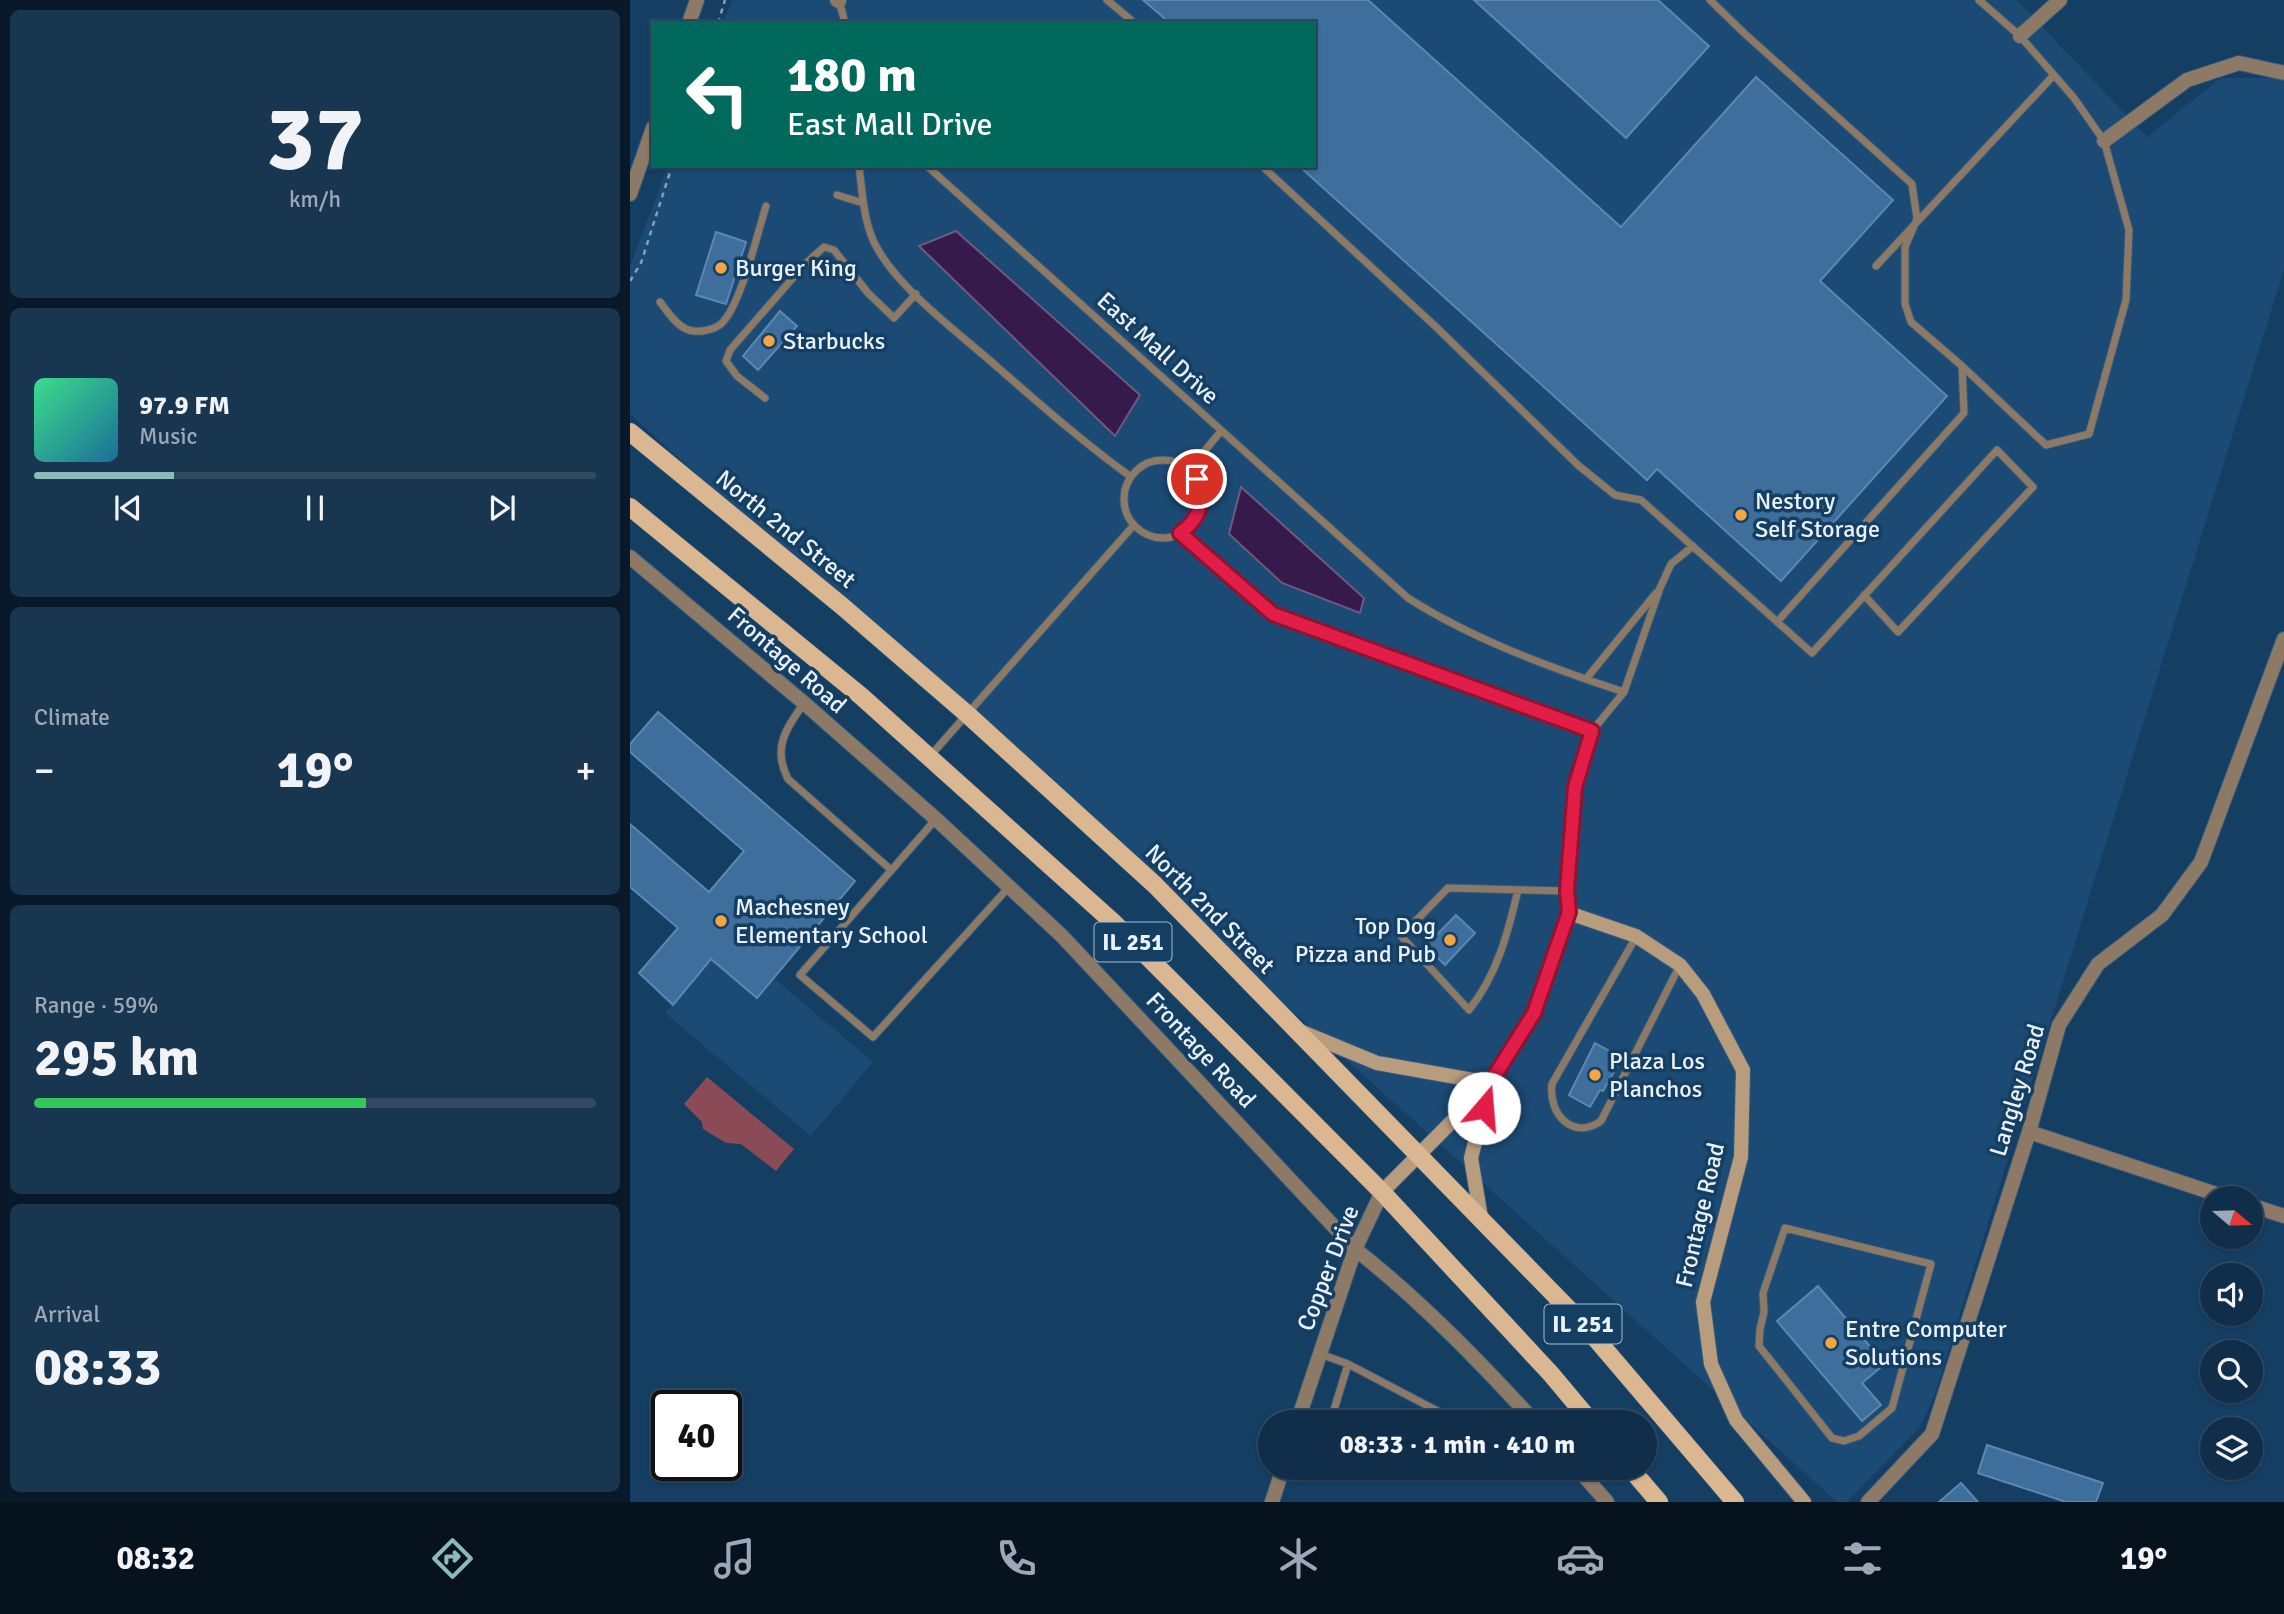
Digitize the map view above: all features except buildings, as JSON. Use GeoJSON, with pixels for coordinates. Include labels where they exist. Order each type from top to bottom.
{"type":"FeatureCollection","features":[{"type":"Feature","properties":{"kind":"main road","name":"North 2nd Street"},"geometry":{"type":"LineString","coordinates":[[630,432],[842,606],[967,714],[1155,886],[1585,1326],[1735,1502]]}},
{"type":"Feature","properties":{"kind":"main road","name":"IL 251"},"geometry":{"type":"LineString","coordinates":[[630,507],[861,696],[1114,923],[1382,1192],[1581,1410]]}},
{"type":"Feature","properties":{"kind":"main road"},"geometry":{"type":"LineString","coordinates":[[1640,1480],[1659,1502]]}},
{"type":"Feature","properties":{"kind":"street"},"geometry":{"type":"LineString","coordinates":[[690,21],[697,0]]}},
{"type":"Feature","properties":{"kind":"street"},"geometry":{"type":"LineString","coordinates":[[2020,36],[2060,0]]}},
{"type":"Feature","properties":{"kind":"street"},"geometry":{"type":"LineString","coordinates":[[2104,141],[2187,80],[2239,63],[2284,73]]}},
{"type":"Feature","properties":{"kind":"street"},"geometry":{"type":"LineString","coordinates":[[630,194],[651,134]]}},
{"type":"Feature","properties":{"kind":"street","name":"Frontage Road"},"geometry":{"type":"LineString","coordinates":[[630,557],[936,819],[1062,936],[1355,1249],[1477,1358],[1524,1410]]}},
{"type":"Feature","properties":{"kind":"street","name":"Langley Road"},"geometry":{"type":"LineString","coordinates":[[1867,1502],[1931,1434],[2029,1132],[2059,1025],[2098,964],[2162,915],[2201,862],[2280,665],[2284,639]]}},
{"type":"Feature","properties":{"kind":"street","name":"Copper Drive"},"geometry":{"type":"LineString","coordinates":[[1301,1410],[1355,1249],[1382,1192],[1490,1083],[1534,1013],[1569,912],[1567,891],[1575,787],[1592,731]]}},
{"type":"Feature","properties":{"kind":"street","name":"Frontage Road"},"geometry":{"type":"LineString","coordinates":[[1569,912],[1636,936],[1680,965],[1703,994],[1743,1070],[1741,1157],[1703,1301],[1712,1364],[1735,1420],[1804,1502]]}},
{"type":"Feature","properties":{"kind":"street"},"geometry":{"type":"LineString","coordinates":[[1297,1030],[1377,1063],[1490,1083],[1471,1158],[1481,1218]]}},
{"type":"Feature","properties":{"kind":"street"},"geometry":{"type":"LineString","coordinates":[[2029,1132],[2200,1189]]}},
{"type":"Feature","properties":{"kind":"street"},"geometry":{"type":"LineString","coordinates":[[2263,1209],[2284,1216]]}},
{"type":"Feature","properties":{"kind":"street"},"geometry":{"type":"LineString","coordinates":[[1272,1502],[1279,1480]]}},
{"type":"Feature","properties":{"kind":"street"},"geometry":{"type":"LineString","coordinates":[[1587,1480],[1605,1501]]}},
{"type":"Feature","properties":{"kind":"lane"},"geometry":{"type":"LineString","coordinates":[[838,0],[844,21]]}},
{"type":"Feature","properties":{"kind":"lane"},"geometry":{"type":"LineString","coordinates":[[1107,0],[1129,21]]}},
{"type":"Feature","properties":{"kind":"lane"},"geometry":{"type":"LineString","coordinates":[[1710,0],[1912,184],[1917,219],[1905,247],[1905,304],[1911,322],[2046,445],[2089,434],[2126,300],[2129,230],[2104,141],[2074,99],[2020,36],[1979,0]]}},
{"type":"Feature","properties":{"kind":"lane"},"geometry":{"type":"LineString","coordinates":[[1876,266],[2054,75]]}},
{"type":"Feature","properties":{"kind":"lane"},"geometry":{"type":"LineString","coordinates":[[859,168],[863,204],[871,236],[888,265],[916,294],[1096,452],[1131,477]]}},
{"type":"Feature","properties":{"kind":"lane","name":"East Mall Drive"},"geometry":{"type":"LineString","coordinates":[[929,168],[1408,598],[1442,620],[1624,692]]}},
{"type":"Feature","properties":{"kind":"lane"},"geometry":{"type":"LineString","coordinates":[[1264,168],[1435,326],[1579,466],[1615,495],[1642,500],[1812,653],[1864,594],[1997,450],[2033,487],[1898,632],[1864,594]]}},
{"type":"Feature","properties":{"kind":"lane"},"geometry":{"type":"LineString","coordinates":[[837,195],[863,204]]}},
{"type":"Feature","properties":{"kind":"lane"},"geometry":{"type":"LineString","coordinates":[[660,302],[671,317],[686,330],[704,331],[720,325],[734,307],[766,206]]}},
{"type":"Feature","properties":{"kind":"lane"},"geometry":{"type":"LineString","coordinates":[[765,398],[737,376],[726,361],[730,350],[805,264],[824,247],[834,250],[868,293],[894,318],[916,294]]}},
{"type":"Feature","properties":{"kind":"lane"},"geometry":{"type":"LineString","coordinates":[[1777,622],[1964,414],[1962,366]]}},
{"type":"Feature","properties":{"kind":"lane"},"geometry":{"type":"LineString","coordinates":[[1189,470],[1221,431]]}},
{"type":"Feature","properties":{"kind":"lane"},"geometry":{"type":"LineString","coordinates":[[1165,460],[1189,470],[1197,479],[1201,491],[1198,516],[1191,526],[1169,537],[1144,533],[1127,514],[1124,502],[1125,489],[1131,477],[1140,467],[1165,460]]}},
{"type":"Feature","properties":{"kind":"lane"},"geometry":{"type":"LineString","coordinates":[[929,757],[1135,525]]}},
{"type":"Feature","properties":{"kind":"lane"},"geometry":{"type":"LineString","coordinates":[[1180,533],[1273,614],[1592,731],[1624,692],[1671,564],[1693,546]]}},
{"type":"Feature","properties":{"kind":"lane"},"geometry":{"type":"LineString","coordinates":[[1586,679],[1660,588]]}},
{"type":"Feature","properties":{"kind":"lane"},"geometry":{"type":"LineString","coordinates":[[804,704],[786,730],[781,751],[782,768],[788,779],[890,869]]}},
{"type":"Feature","properties":{"kind":"lane"},"geometry":{"type":"LineString","coordinates":[[936,819],[800,975],[873,1037],[1009,887]]}},
{"type":"Feature","properties":{"kind":"lane"},"geometry":{"type":"LineString","coordinates":[[1518,890],[1508,934],[1496,966],[1469,1010],[1401,936],[1448,888],[1567,891]]}},
{"type":"Feature","properties":{"kind":"lane"},"geometry":{"type":"LineString","coordinates":[[1636,936],[1552,1084],[1550,1097],[1553,1109],[1562,1120],[1576,1128],[1591,1128],[1601,1121],[1680,965]]}},
{"type":"Feature","properties":{"kind":"lane"},"geometry":{"type":"LineString","coordinates":[[1785,1228],[1931,1264],[1904,1364],[1892,1409],[1859,1436],[1844,1441],[1832,1438],[1759,1346],[1765,1312],[1763,1293],[1785,1228]]}},
{"type":"Feature","properties":{"kind":"lane"},"geometry":{"type":"LineString","coordinates":[[1320,1354],[1348,1364],[1436,1410]]}},
{"type":"Feature","properties":{"kind":"lane"},"geometry":{"type":"LineString","coordinates":[[1334,1410],[1348,1364]]}},
{"type":"Feature","properties":{"kind":"path"},"geometry":{"type":"LineString","coordinates":[[719,21],[725,0]]}},
{"type":"Feature","properties":{"kind":"path"},"geometry":{"type":"LineString","coordinates":[[630,281],[641,263],[671,168]]}},
{"type":"Feature","properties":{"kind":"shaded area"},"geometry":{"type":"Polygon","coordinates":[[[732,0],[2017,0],[2147,137],[2221,78],[2277,78],[2284,82],[2284,269],[1935,1394],[1920,1427],[1847,1502],[1837,1502],[630,414],[630,266],[667,168],[1316,168],[1316,21],[724,21],[732,0]]]}},
{"type":"Feature","properties":{"kind":"shaded area"},"geometry":{"type":"Polygon","coordinates":[[[956,231],[1140,395],[1115,436],[919,246],[956,231]]]}},
{"type":"Feature","properties":{"kind":"shaded area"},"geometry":{"type":"Polygon","coordinates":[[[1241,487],[1364,598],[1360,613],[1282,583],[1229,534],[1241,487]]]}},
{"type":"Feature","properties":{"kind":"shaded area"},"geometry":{"type":"Polygon","coordinates":[[[711,959],[756,998],[774,978],[873,1062],[811,1136],[665,1013],[711,959]]]}},
{"type":"Feature","properties":{"kind":"shaded area"},"geometry":{"type":"Polygon","coordinates":[[[707,1077],[794,1149],[776,1171],[741,1144],[726,1143],[703,1129],[702,1122],[684,1104],[707,1077]]]}},
{"type":"Feature","properties":{"kind":"place","name":"Burger King"},"geometry":{"type":"Point","coordinates":[721,268]}},
{"type":"Feature","properties":{"kind":"place","name":"Starbucks"},"geometry":{"type":"Point","coordinates":[769,341]}},
{"type":"Feature","properties":{"kind":"place","name":"Nestory Self Storage"},"geometry":{"type":"Point","coordinates":[1741,515]}},
{"type":"Feature","properties":{"kind":"place","name":"Machesney Elementary School"},"geometry":{"type":"Point","coordinates":[721,921]}},
{"type":"Feature","properties":{"kind":"place","name":"Top Dog Pizza and Pub"},"geometry":{"type":"Point","coordinates":[1450,940]}},
{"type":"Feature","properties":{"kind":"place","name":"Plaza Los Planchos"},"geometry":{"type":"Point","coordinates":[1595,1075]}},
{"type":"Feature","properties":{"kind":"place","name":"Entre Computer Solutions"},"geometry":{"type":"Point","coordinates":[1831,1343]}},
{"type":"Feature","properties":{"kind":"route"},"geometry":{"type":"LineString","coordinates":[[1197,479],[1201,491],[1198,516],[1191,526],[1180,533],[1273,614],[1592,731],[1575,787],[1570,827],[1567,891],[1569,912],[1534,1013],[1490,1083],[1484,1108]]}}]}
